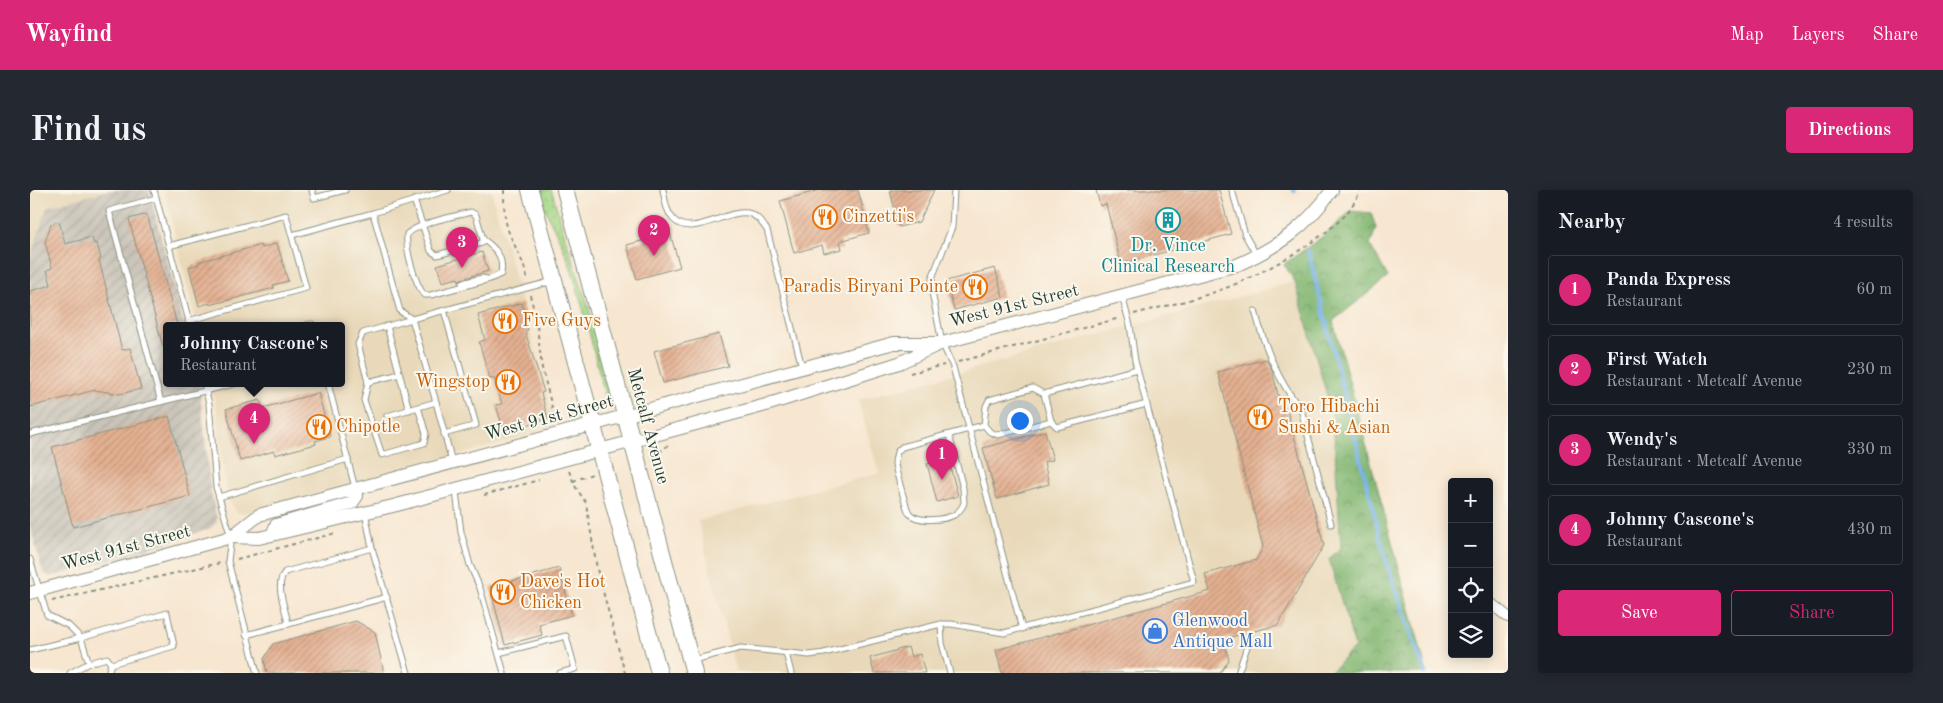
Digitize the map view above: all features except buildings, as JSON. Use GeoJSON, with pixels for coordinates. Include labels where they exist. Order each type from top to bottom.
{"type":"FeatureCollection","features":[{"type":"Feature","properties":{"kind":"main road"},"geometry":{"type":"LineString","coordinates":[[530,190],[659,673]]}},
{"type":"Feature","properties":{"kind":"main road","name":"Metcalf Avenue"},"geometry":{"type":"LineString","coordinates":[[564,190],[692,667]]}},
{"type":"Feature","properties":{"kind":"street","name":"West 91st Street"},"geometry":{"type":"LineString","coordinates":[[34,591],[231,537],[259,538],[272,535],[631,442],[766,405],[890,366],[942,343],[1238,265],[1286,239],[1306,222],[1332,190]]}},
{"type":"Feature","properties":{"kind":"street","name":"West 91st Street"},"geometry":{"type":"LineString","coordinates":[[231,537],[260,515],[356,488],[894,343],[942,343]]}},
{"type":"Feature","properties":{"kind":"street"},"geometry":{"type":"LineString","coordinates":[[365,512],[364,495],[414,481],[427,469]]}},
{"type":"Feature","properties":{"kind":"street"},"geometry":{"type":"LineString","coordinates":[[272,535],[276,525],[352,503],[357,496],[356,488]]}},
{"type":"Feature","properties":{"kind":"street"},"geometry":{"type":"LineString","coordinates":[[1493,605],[1508,617]]}},
{"type":"Feature","properties":{"kind":"lane"},"geometry":{"type":"LineString","coordinates":[[154,190],[189,322]]}},
{"type":"Feature","properties":{"kind":"lane"},"geometry":{"type":"LineString","coordinates":[[312,190],[314,198],[346,190]]}},
{"type":"Feature","properties":{"kind":"lane"},"geometry":{"type":"LineString","coordinates":[[292,235],[448,190]]}},
{"type":"Feature","properties":{"kind":"lane"},"geometry":{"type":"LineString","coordinates":[[663,190],[668,210],[674,220],[686,225],[696,225],[747,212],[761,220],[767,230],[802,368]]}},
{"type":"Feature","properties":{"kind":"lane"},"geometry":{"type":"LineString","coordinates":[[954,190],[952,227],[932,278],[932,292],[942,343],[951,363],[1022,629]]}},
{"type":"Feature","properties":{"kind":"lane"},"geometry":{"type":"LineString","coordinates":[[1232,190],[1245,236],[1257,256]]}},
{"type":"Feature","properties":{"kind":"lane"},"geometry":{"type":"LineString","coordinates":[[156,198],[109,211],[162,402]]}},
{"type":"Feature","properties":{"kind":"lane"},"geometry":{"type":"LineString","coordinates":[[414,200],[431,252],[437,255],[482,243],[483,239]]}},
{"type":"Feature","properties":{"kind":"lane"},"geometry":{"type":"LineString","coordinates":[[471,212],[476,215],[483,239],[496,249],[501,258],[501,274],[490,279],[439,293],[424,295],[420,290],[406,241],[407,234],[414,228],[471,212]]}},
{"type":"Feature","properties":{"kind":"lane"},"geometry":{"type":"LineString","coordinates":[[373,213],[400,311],[412,319],[452,462]]}},
{"type":"Feature","properties":{"kind":"lane"},"geometry":{"type":"LineString","coordinates":[[169,246],[286,215],[306,288],[192,322]]}},
{"type":"Feature","properties":{"kind":"lane"},"geometry":{"type":"LineString","coordinates":[[418,407],[426,434],[424,443],[382,455],[364,400],[368,382],[358,344],[363,332],[554,280]]}},
{"type":"Feature","properties":{"kind":"lane"},"geometry":{"type":"LineString","coordinates":[[692,667],[741,648],[809,655],[941,624],[1004,633],[1194,582],[1138,369],[1128,316],[1122,296]]}},
{"type":"Feature","properties":{"kind":"lane"},"geometry":{"type":"LineString","coordinates":[[444,310],[476,425],[444,434]]}},
{"type":"Feature","properties":{"kind":"lane"},"geometry":{"type":"LineString","coordinates":[[1255,311],[1262,339],[1290,396],[1301,409],[1331,524]]}},
{"type":"Feature","properties":{"kind":"lane"},"geometry":{"type":"LineString","coordinates":[[386,326],[409,410]]}},
{"type":"Feature","properties":{"kind":"lane"},"geometry":{"type":"LineString","coordinates":[[1051,421],[998,435],[990,432],[984,425],[986,406],[989,400],[1033,388],[1044,394],[1138,369]]}},
{"type":"Feature","properties":{"kind":"lane"},"geometry":{"type":"LineString","coordinates":[[368,382],[400,374]]}},
{"type":"Feature","properties":{"kind":"lane"},"geometry":{"type":"LineString","coordinates":[[205,387],[209,404],[216,487],[231,537],[228,561],[257,673]]}},
{"type":"Feature","properties":{"kind":"lane"},"geometry":{"type":"LineString","coordinates":[[30,434],[222,387]]}},
{"type":"Feature","properties":{"kind":"lane"},"geometry":{"type":"LineString","coordinates":[[329,387],[356,488]]}},
{"type":"Feature","properties":{"kind":"lane"},"geometry":{"type":"LineString","coordinates":[[1044,394],[1051,421],[1057,427],[1147,404]]}},
{"type":"Feature","properties":{"kind":"lane"},"geometry":{"type":"LineString","coordinates":[[387,416],[436,402]]}},
{"type":"Feature","properties":{"kind":"lane"},"geometry":{"type":"LineString","coordinates":[[949,435],[965,497],[964,503],[958,512],[952,516],[934,519],[915,517],[909,512],[900,482],[895,463],[897,452],[902,447],[984,425]]}},
{"type":"Feature","properties":{"kind":"lane"},"geometry":{"type":"LineString","coordinates":[[219,497],[348,459]]}},
{"type":"Feature","properties":{"kind":"lane"},"geometry":{"type":"LineString","coordinates":[[456,488],[461,532],[470,565],[480,588],[504,673]]}},
{"type":"Feature","properties":{"kind":"lane"},"geometry":{"type":"LineString","coordinates":[[365,512],[372,548],[408,673]]}},
{"type":"Feature","properties":{"kind":"lane"},"geometry":{"type":"LineString","coordinates":[[288,624],[280,585],[280,578],[285,572],[372,548]]}},
{"type":"Feature","properties":{"kind":"lane"},"geometry":{"type":"LineString","coordinates":[[30,559],[34,591],[47,614],[69,626],[81,638],[89,663]]}},
{"type":"Feature","properties":{"kind":"lane"},"geometry":{"type":"LineString","coordinates":[[246,635],[387,597]]}},
{"type":"Feature","properties":{"kind":"lane"},"geometry":{"type":"LineString","coordinates":[[30,650],[81,638],[167,613],[174,646],[111,664]]}},
{"type":"Feature","properties":{"kind":"lane"},"geometry":{"type":"LineString","coordinates":[[941,624],[942,643],[950,673]]}},
{"type":"Feature","properties":{"kind":"lane"},"geometry":{"type":"LineString","coordinates":[[499,653],[566,636],[574,669],[560,673]]}},
{"type":"Feature","properties":{"kind":"lane"},"geometry":{"type":"LineString","coordinates":[[1238,673],[1249,641]]}},
{"type":"Feature","properties":{"kind":"lane"},"geometry":{"type":"LineString","coordinates":[[786,653],[791,673]]}},
{"type":"Feature","properties":{"kind":"lane"},"geometry":{"type":"LineString","coordinates":[[75,672],[89,663],[107,658],[111,664]]}},
{"type":"Feature","properties":{"kind":"lane"},"geometry":{"type":"LineString","coordinates":[[108,673],[111,664]]}},
{"type":"Feature","properties":{"kind":"path"},"geometry":{"type":"LineString","coordinates":[[907,373],[1128,316],[1208,294],[1246,280],[1296,252],[1334,224],[1347,212],[1361,190]]}},
{"type":"Feature","properties":{"kind":"path"},"geometry":{"type":"LineString","coordinates":[[663,450],[670,444]]}},
{"type":"Feature","properties":{"kind":"shaded area"},"geometry":{"type":"Polygon","coordinates":[[[30,190],[109,190],[47,207],[30,259],[30,190]]]}},
{"type":"Feature","properties":{"kind":"shaded area"},"geometry":{"type":"Polygon","coordinates":[[[109,190],[149,190],[183,322],[163,322],[163,387],[199,387],[211,494],[217,518],[216,523],[209,529],[129,555],[50,577],[43,572],[30,526],[30,259],[47,207],[109,190]]]}},
{"type":"Feature","properties":{"kind":"shaded area"},"geometry":{"type":"Polygon","coordinates":[[[164,190],[491,190],[555,425],[550,429],[531,435],[246,513],[237,513],[230,501],[225,482],[218,416],[212,387],[345,387],[345,322],[196,322],[164,190]]]}},
{"type":"Feature","properties":{"kind":"shaded area"},"geometry":{"type":"Polygon","coordinates":[[[1294,282],[1333,417],[1341,548],[1329,559],[1355,647],[1329,673],[736,673],[698,521],[879,473],[858,400],[1294,282]]]}},
{"type":"Feature","properties":{"kind":"green space"},"geometry":{"type":"Polygon","coordinates":[[[538,190],[551,190],[553,195],[587,302],[611,388],[611,394],[605,396],[570,265],[538,190]]]}},
{"type":"Feature","properties":{"kind":"green space"},"geometry":{"type":"Polygon","coordinates":[[[1351,211],[1371,213],[1376,228],[1370,245],[1388,277],[1333,321],[1427,673],[1329,673],[1355,647],[1329,559],[1341,548],[1333,417],[1295,282],[1284,264],[1322,237],[1351,211]]]}},
{"type":"Feature","properties":{"kind":"waterway"},"geometry":{"type":"LineString","coordinates":[[1308,250],[1387,564],[1425,673]]}},
{"type":"Feature","properties":{"kind":"place","name":"Cinzetti's"},"geometry":{"type":"Point","coordinates":[825,217]}},
{"type":"Feature","properties":{"kind":"place","name":"Dr. Vince Clinical Research"},"geometry":{"type":"Point","coordinates":[1168,220]}},
{"type":"Feature","properties":{"kind":"place","name":"First Watch"},"geometry":{"type":"Point","coordinates":[654,256]}},
{"type":"Feature","properties":{"kind":"place","name":"Wendy's"},"geometry":{"type":"Point","coordinates":[462,268]}},
{"type":"Feature","properties":{"kind":"place","name":"Paradis Biryani Pointe"},"geometry":{"type":"Point","coordinates":[975,287]}},
{"type":"Feature","properties":{"kind":"place","name":"Five Guys"},"geometry":{"type":"Point","coordinates":[505,321]}},
{"type":"Feature","properties":{"kind":"place","name":"Wingstop"},"geometry":{"type":"Point","coordinates":[508,382]}},
{"type":"Feature","properties":{"kind":"place","name":"Toro Hibachi Sushi & Asian"},"geometry":{"type":"Point","coordinates":[1260,417]}},
{"type":"Feature","properties":{"kind":"place","name":"Chipotle"},"geometry":{"type":"Point","coordinates":[319,427]}},
{"type":"Feature","properties":{"kind":"place","name":"Johnny Cascone's"},"geometry":{"type":"Point","coordinates":[254,444]}},
{"type":"Feature","properties":{"kind":"place","name":"Panda Express"},"geometry":{"type":"Point","coordinates":[942,480]}},
{"type":"Feature","properties":{"kind":"place","name":"Dave's Hot Chicken"},"geometry":{"type":"Point","coordinates":[503,592]}},
{"type":"Feature","properties":{"kind":"place","name":"Glenwood Antique Mall"},"geometry":{"type":"Point","coordinates":[1155,631]}}]}
